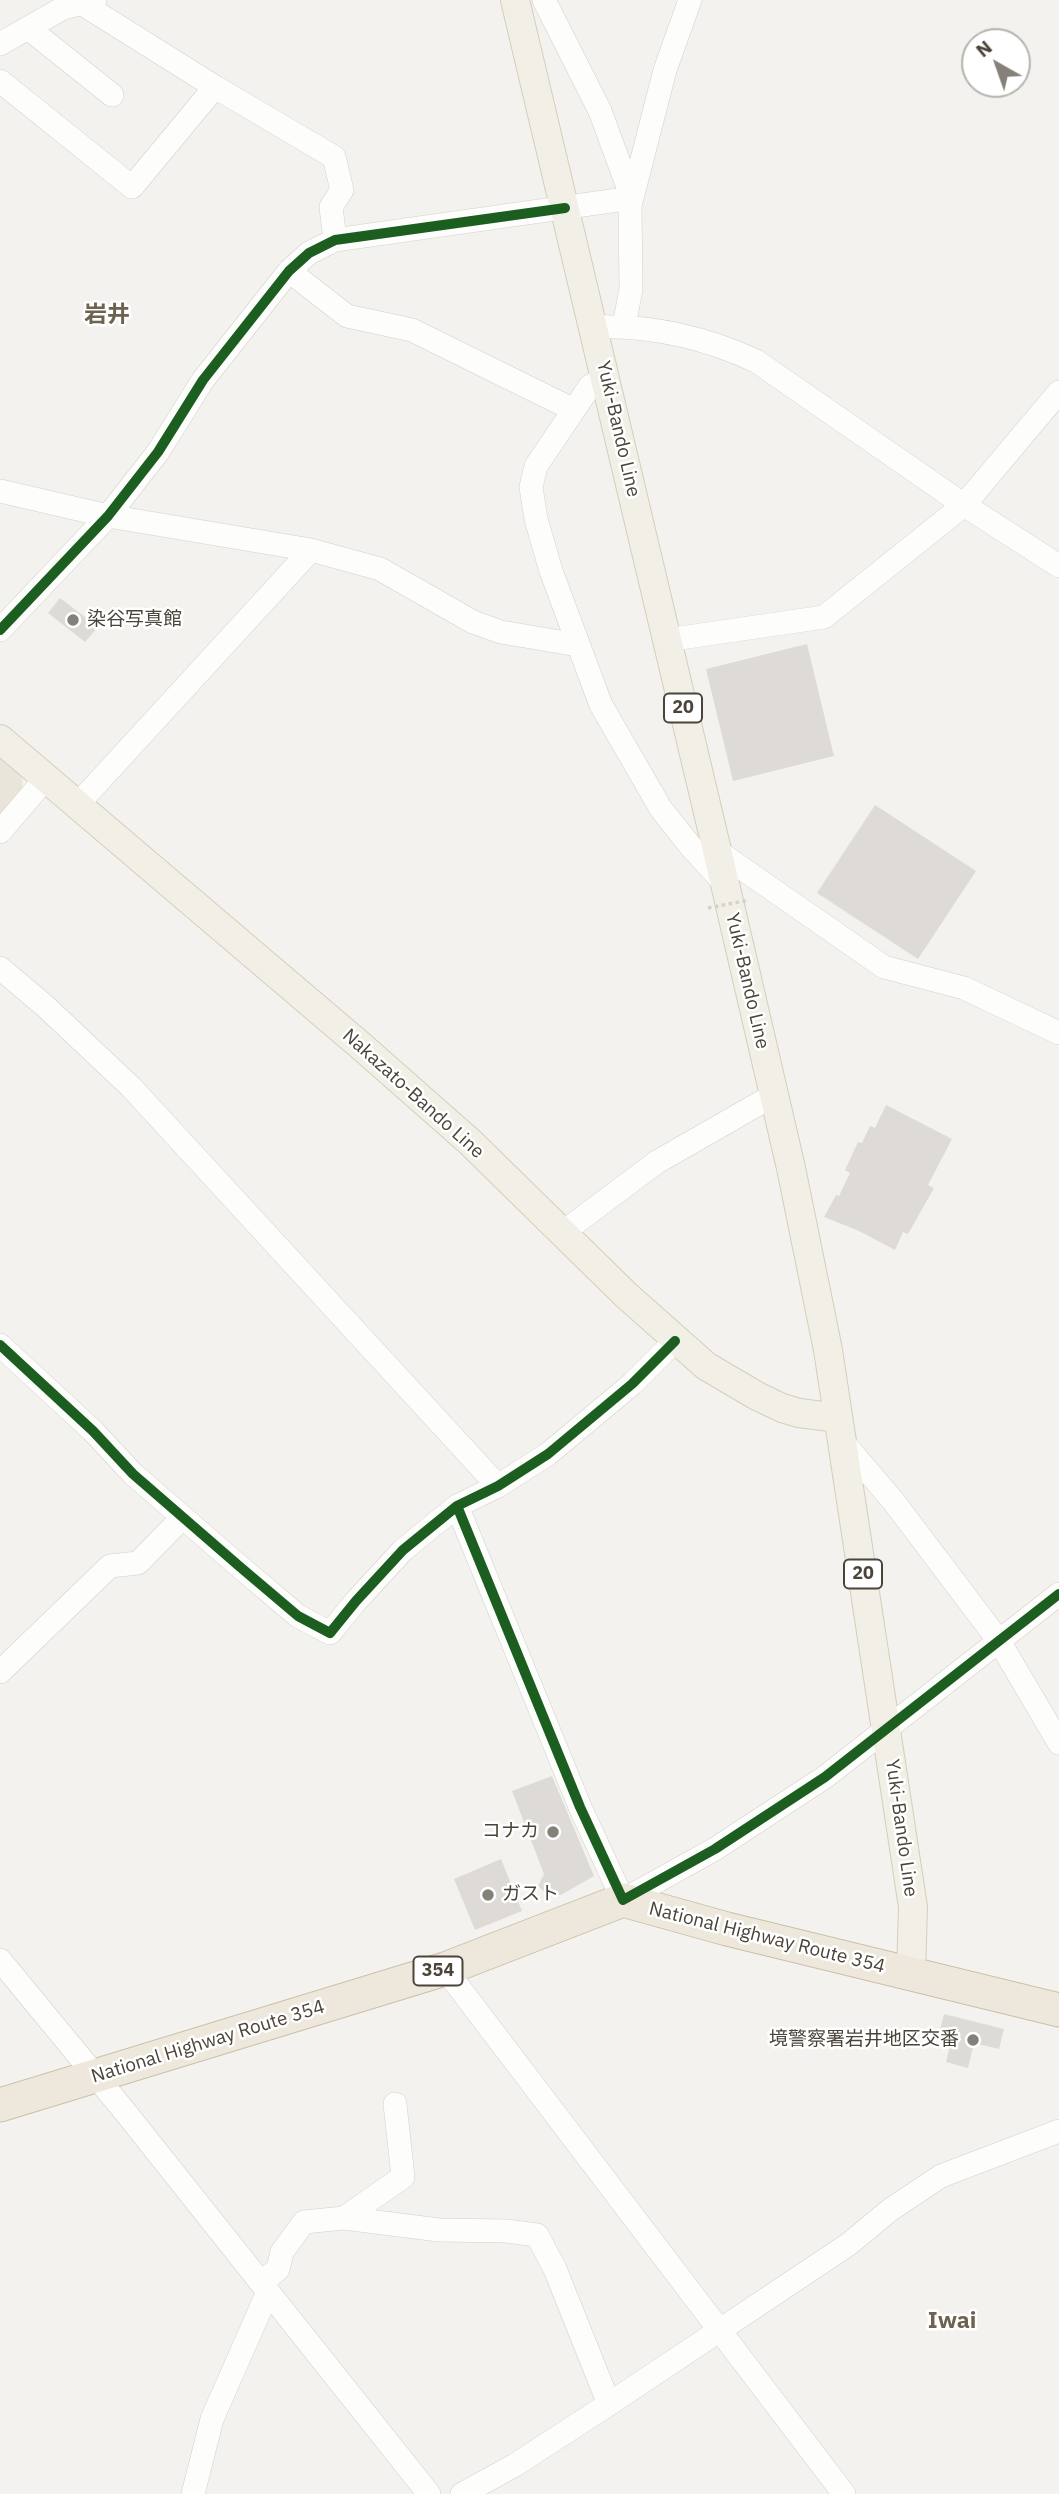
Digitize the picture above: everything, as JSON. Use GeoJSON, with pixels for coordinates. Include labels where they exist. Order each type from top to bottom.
{"type":"FeatureCollection","features":[{"type":"Feature","properties":{"kind":"highway","name":"National Highway Route 354"},"geometry":{"type":"LineString","coordinates":[[0,2105],[445,1969],[623,1900],[691,1920],[1059,2010]]}},
{"type":"Feature","properties":{"kind":"main road","name":"Yuki-Bando Line"},"geometry":{"type":"LineString","coordinates":[[515,0],[725,884],[815,1280],[913,1907],[911,1974]]}},
{"type":"Feature","properties":{"kind":"main road","name":"Nakazato-Bando Line"},"geometry":{"type":"LineString","coordinates":[[0,739],[470,1142],[562,1233],[706,1366],[769,1402],[840,1429]]}},
{"type":"Feature","properties":{"kind":"street"},"geometry":{"type":"LineString","coordinates":[[544,0],[600,111],[632,198]]}},
{"type":"Feature","properties":{"kind":"street"},"geometry":{"type":"LineString","coordinates":[[624,326],[631,289],[630,206],[665,70],[690,0]]}},
{"type":"Feature","properties":{"kind":"street"},"geometry":{"type":"LineString","coordinates":[[0,44],[63,8],[88,2],[215,87],[334,157],[342,190],[331,207],[335,240]]}},
{"type":"Feature","properties":{"kind":"street"},"geometry":{"type":"LineString","coordinates":[[28,28],[112,95]]}},
{"type":"Feature","properties":{"kind":"street"},"geometry":{"type":"LineString","coordinates":[[0,81],[132,187],[215,87]]}},
{"type":"Feature","properties":{"kind":"street"},"geometry":{"type":"LineString","coordinates":[[0,630],[108,516],[158,452],[203,380],[289,271],[309,253],[335,240],[632,198]]}},
{"type":"Feature","properties":{"kind":"street"},"geometry":{"type":"LineString","coordinates":[[289,271],[347,316],[412,330],[574,410]]}},
{"type":"Feature","properties":{"kind":"street"},"geometry":{"type":"LineString","coordinates":[[593,327],[624,326],[669,333],[711,343],[755,361],[964,505],[1059,566]]}},
{"type":"Feature","properties":{"kind":"street"},"geometry":{"type":"LineString","coordinates":[[606,377],[590,386],[536,466],[531,486],[537,519],[551,571],[601,705],[661,809],[725,884]]}},
{"type":"Feature","properties":{"kind":"street"},"geometry":{"type":"LineString","coordinates":[[667,640],[824,617],[964,505],[1059,393]]}},
{"type":"Feature","properties":{"kind":"street"},"geometry":{"type":"LineString","coordinates":[[0,491],[108,516],[311,550],[380,569],[473,622],[501,632],[578,645]]}},
{"type":"Feature","properties":{"kind":"street"},"geometry":{"type":"LineString","coordinates":[[78,804],[311,550]]}},
{"type":"Feature","properties":{"kind":"street"},"geometry":{"type":"LineString","coordinates":[[0,832],[46,778]]}},
{"type":"Feature","properties":{"kind":"street"},"geometry":{"type":"LineString","coordinates":[[717,851],[884,967],[964,988],[1059,1033]]}},
{"type":"Feature","properties":{"kind":"street"},"geometry":{"type":"LineString","coordinates":[[0,968],[45,1006],[131,1087],[498,1486]]}},
{"type":"Feature","properties":{"kind":"street"},"geometry":{"type":"LineString","coordinates":[[562,1233],[657,1162],[774,1095]]}},
{"type":"Feature","properties":{"kind":"street"},"geometry":{"type":"LineString","coordinates":[[1,1347],[93,1431],[133,1474],[298,1616],[330,1633],[403,1550],[457,1506],[498,1486],[548,1454],[632,1384],[676,1341]]}},
{"type":"Feature","properties":{"kind":"street"},"geometry":{"type":"LineString","coordinates":[[840,1429],[999,1641],[1055,1728]]}},
{"type":"Feature","properties":{"kind":"street"},"geometry":{"type":"LineString","coordinates":[[457,1506],[580,1807],[623,1900],[715,1849],[791,1800],[887,1730],[1059,1594]]}},
{"type":"Feature","properties":{"kind":"street"},"geometry":{"type":"LineString","coordinates":[[0,1672],[110,1566],[138,1563],[183,1517]]}},
{"type":"Feature","properties":{"kind":"street"},"geometry":{"type":"LineString","coordinates":[[0,1960],[96,2076],[429,2494]]}},
{"type":"Feature","properties":{"kind":"street"},"geometry":{"type":"LineString","coordinates":[[445,1969],[844,2494]]}},
{"type":"Feature","properties":{"kind":"street"},"geometry":{"type":"LineString","coordinates":[[344,2218],[403,2177],[394,2104]]}},
{"type":"Feature","properties":{"kind":"street"},"geometry":{"type":"LineString","coordinates":[[462,2494],[515,2465],[608,2404],[849,2244],[890,2210],[942,2176],[1059,2131]]}},
{"type":"Feature","properties":{"kind":"street"},"geometry":{"type":"LineString","coordinates":[[193,2494],[212,2419],[264,2287],[278,2269],[282,2252],[304,2222],[344,2218],[439,2230],[506,2231],[537,2235],[555,2269],[608,2404]]}},
{"type":"Feature","properties":{"kind":"path"},"geometry":{"type":"LineString","coordinates":[[708,908],[749,900]]}},
{"type":"Feature","properties":{"kind":"shaded area"},"geometry":{"type":"Polygon","coordinates":[[[0,758],[22,776],[23,791],[0,820],[0,758]]]}},
{"type":"Feature","properties":{"kind":"building","name":"染谷写真館"},"geometry":{"type":"Polygon","coordinates":[[[60,598],[98,627],[85,642],[48,613],[60,598]]]}},
{"type":"Feature","properties":{"kind":"building"},"geometry":{"type":"Polygon","coordinates":[[[807,644],[834,756],[733,781],[706,669],[807,644]]]}},
{"type":"Feature","properties":{"kind":"building"},"geometry":{"type":"Polygon","coordinates":[[[875,805],[976,871],[918,959],[817,893],[875,805]]]}},
{"type":"Feature","properties":{"kind":"building"},"geometry":{"type":"Polygon","coordinates":[[[886,1105],[952,1139],[928,1185],[934,1188],[908,1234],[903,1232],[895,1250],[824,1217],[836,1195],[839,1196],[850,1173],[845,1170],[858,1142],[862,1143],[870,1126],[875,1128],[886,1105]]]}},
{"type":"Feature","properties":{"kind":"building","name":"コナカ"},"geometry":{"type":"Polygon","coordinates":[[[552,1776],[594,1876],[561,1895],[547,1894],[538,1886],[544,1874],[512,1791],[552,1776]]]}},
{"type":"Feature","properties":{"kind":"building","name":"ガスト"},"geometry":{"type":"Polygon","coordinates":[[[501,1859],[522,1911],[475,1930],[454,1879],[501,1859]]]}},
{"type":"Feature","properties":{"kind":"building","name":"境警察署岩井地区交番"},"geometry":{"type":"Polygon","coordinates":[[[944,2014],[1004,2029],[999,2049],[974,2043],[968,2068],[946,2062],[951,2041],[938,2038],[944,2014]]]}},
{"type":"Feature","properties":{"kind":"cycle path"},"geometry":{"type":"LineString","coordinates":[[0,630],[108,516],[158,452],[203,380],[289,271],[309,253],[335,240],[565,208]]}},
{"type":"Feature","properties":{"kind":"cycle path"},"geometry":{"type":"LineString","coordinates":[[0,1345],[93,1431],[133,1474],[298,1616],[330,1633],[403,1550],[457,1506],[498,1486],[548,1454],[632,1384],[675,1341]]}},
{"type":"Feature","properties":{"kind":"cycle path"},"geometry":{"type":"LineString","coordinates":[[457,1506],[580,1807],[623,1900],[715,1849],[825,1777],[1059,1594]]}},
{"type":"Feature","properties":{"kind":"place","name":"染谷写真館"},"geometry":{"type":"Point","coordinates":[73,620]}},
{"type":"Feature","properties":{"kind":"place","name":"コナカ"},"geometry":{"type":"Point","coordinates":[553,1832]}},
{"type":"Feature","properties":{"kind":"place","name":"ガスト"},"geometry":{"type":"Point","coordinates":[488,1895]}},
{"type":"Feature","properties":{"kind":"place","name":"境警察署岩井地区交番"},"geometry":{"type":"Point","coordinates":[973,2040]}},
{"type":"Feature","properties":{"kind":"district","name":"岩井"},"geometry":{"type":"Point","coordinates":[107,315]}},
{"type":"Feature","properties":{"kind":"district","name":"Iwai"},"geometry":{"type":"Point","coordinates":[952,2321]}}]}
